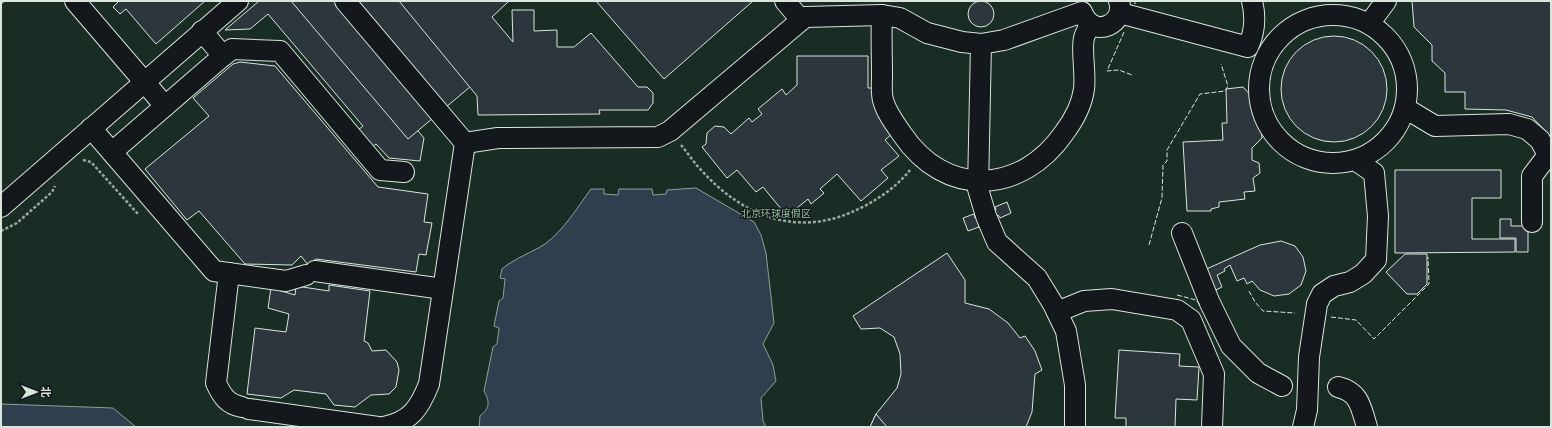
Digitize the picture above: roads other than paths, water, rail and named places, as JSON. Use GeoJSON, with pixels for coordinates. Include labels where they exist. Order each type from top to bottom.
{"type":"FeatureCollection","features":[{"type":"Feature","properties":{"kind":"street"},"geometry":{"type":"LineString","coordinates":[[75,1],[165,106]]}},
{"type":"Feature","properties":{"kind":"street"},"geometry":{"type":"LineString","coordinates":[[1,207],[238,1]]}},
{"type":"Feature","properties":{"kind":"street"},"geometry":{"type":"LineString","coordinates":[[345,1],[465,143],[429,384],[422,403],[412,416],[395,425],[384,427]]}},
{"type":"Feature","properties":{"kind":"street"},"geometry":{"type":"LineString","coordinates":[[785,1],[801,20]]}},
{"type":"Feature","properties":{"kind":"street"},"geometry":{"type":"LineString","coordinates":[[1248,47],[1254,31],[1254,10],[1252,1]]}},
{"type":"Feature","properties":{"kind":"street"},"geometry":{"type":"LineString","coordinates":[[1369,24],[1386,1]]}},
{"type":"Feature","properties":{"kind":"street"},"geometry":{"type":"LineString","coordinates":[[1086,12],[1100,27],[1106,27],[1116,21],[1120,7],[1248,47],[1268,56]]}},
{"type":"Feature","properties":{"kind":"street"},"geometry":{"type":"LineString","coordinates":[[1332,8],[1369,24],[1385,36],[1397,51],[1405,69],[1407,88],[1405,108],[1398,125],[1387,141],[1372,152],[1355,160],[1333,164],[1312,160],[1293,151],[1277,137],[1265,118],[1260,98],[1261,76],[1268,56],[1277,41],[1289,30],[1332,8]]}},
{"type":"Feature","properties":{"kind":"street"},"geometry":{"type":"LineString","coordinates":[[465,143],[498,138],[658,137],[670,131],[805,17],[816,15],[882,15],[900,18],[927,33],[962,42],[981,44],[1004,40],[1086,12]]}},
{"type":"Feature","properties":{"kind":"street"},"geometry":{"type":"LineString","coordinates":[[882,15],[882,100],[891,119],[909,145],[921,157],[948,174],[979,182],[994,181],[1016,175],[1032,166],[1048,154],[1065,133],[1078,109],[1084,90],[1084,38],[1086,12]]}},
{"type":"Feature","properties":{"kind":"street"},"geometry":{"type":"LineString","coordinates":[[209,26],[223,56]]}},
{"type":"Feature","properties":{"kind":"street"},"geometry":{"type":"LineString","coordinates":[[981,44],[978,190],[986,216],[997,242],[1037,278],[1057,312],[1066,331],[1074,385],[1075,427]]}},
{"type":"Feature","properties":{"kind":"street"},"geometry":{"type":"LineString","coordinates":[[112,152],[232,49],[280,51],[380,170],[404,172]]}},
{"type":"Feature","properties":{"kind":"street"},"geometry":{"type":"LineString","coordinates":[[1405,108],[1436,126],[1509,124],[1527,129],[1540,140],[1549,156],[1532,176],[1532,222]]}},
{"type":"Feature","properties":{"kind":"street"},"geometry":{"type":"LineString","coordinates":[[91,128],[214,271],[286,281],[311,273],[443,288]]}},
{"type":"Feature","properties":{"kind":"street"},"geometry":{"type":"LineString","coordinates":[[1303,427],[1307,410],[1309,357],[1318,304],[1322,294],[1334,286],[1350,282],[1363,274],[1376,260],[1378,216],[1374,173],[1355,160]]}},
{"type":"Feature","properties":{"kind":"street"},"geometry":{"type":"LineString","coordinates":[[1182,233],[1209,302],[1231,346],[1258,373],[1282,386]]}},
{"type":"Feature","properties":{"kind":"street"},"geometry":{"type":"LineString","coordinates":[[229,273],[216,383],[222,397],[233,405],[246,408],[378,427]]}},
{"type":"Feature","properties":{"kind":"street"},"geometry":{"type":"LineString","coordinates":[[1057,312],[1084,302],[1112,299],[1177,310],[1191,320],[1214,374],[1212,427]]}},
{"type":"Feature","properties":{"kind":"street"},"geometry":{"type":"LineString","coordinates":[[1338,387],[1350,390],[1359,402],[1367,427]]}},
{"type":"Feature","properties":{"kind":"water"},"geometry":{"type":"Polygon","coordinates":[[[696,188],[754,222],[761,235],[766,253],[774,323],[763,344],[773,365],[776,381],[761,398],[763,421],[766,427],[479,427],[480,416],[486,410],[488,405],[484,391],[493,347],[497,344],[499,328],[494,326],[499,301],[503,298],[505,279],[500,278],[502,269],[545,244],[552,238],[570,218],[591,189],[604,189],[604,194],[618,195],[619,189],[652,189],[653,195],[666,194],[667,190],[696,188]]]}},
{"type":"Feature","properties":{"kind":"water"},"geometry":{"type":"Polygon","coordinates":[[[1,404],[113,408],[136,427],[1,427],[1,404]]]}},
{"type":"Feature","properties":{"kind":"park label","name":"北京环球度假区"},"geometry":{"type":"Point","coordinates":[776,214]}}]}
